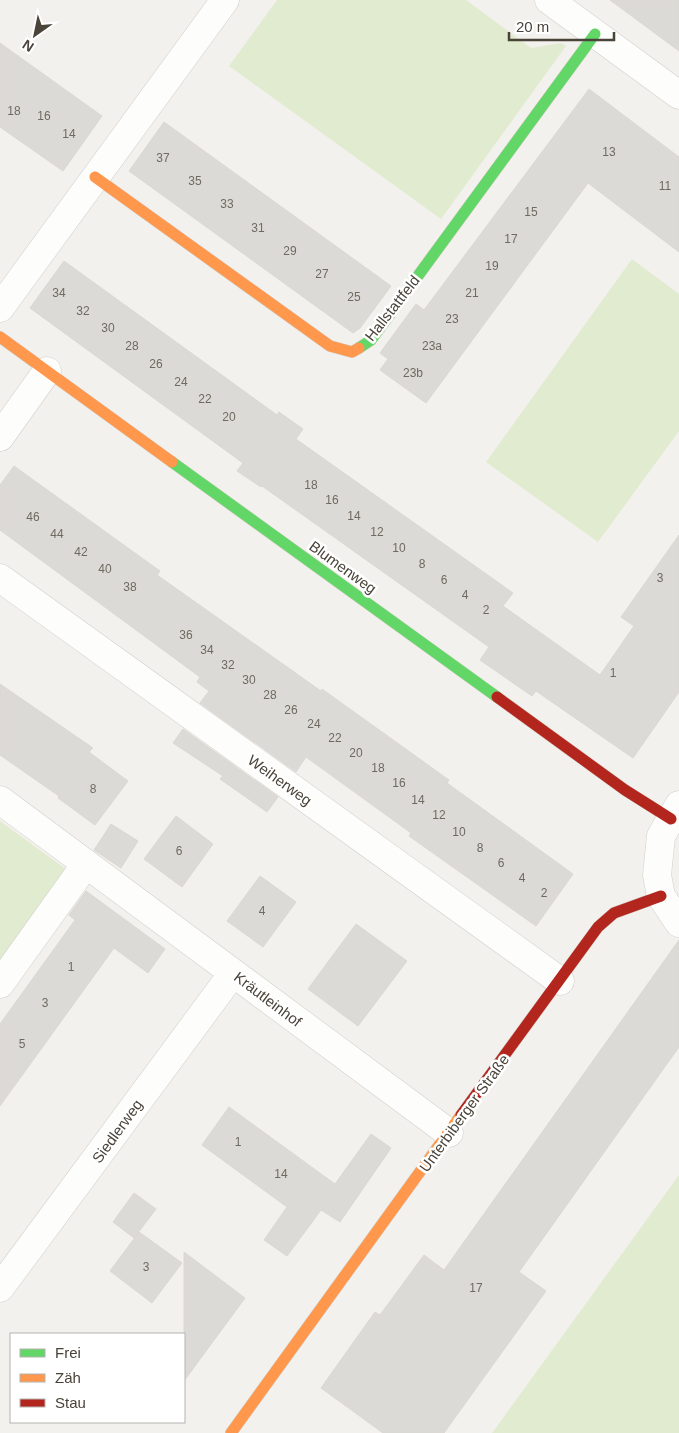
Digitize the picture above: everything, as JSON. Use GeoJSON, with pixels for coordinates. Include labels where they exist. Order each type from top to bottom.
{"type":"FeatureCollection","features":[{"type":"Feature","properties":{"kind":"street"},"geometry":{"type":"LineString","coordinates":[[0,308],[225,0]]}},
{"type":"Feature","properties":{"kind":"street"},"geometry":{"type":"LineString","coordinates":[[549,0],[679,95]]}},
{"type":"Feature","properties":{"kind":"street","name":"Hallstattfeld"},"geometry":{"type":"LineString","coordinates":[[95,177],[330,346],[352,352],[371,340],[595,34]]}},
{"type":"Feature","properties":{"kind":"street","name":"Blumenweg"},"geometry":{"type":"LineString","coordinates":[[0,337],[625,790],[675,812]]}},
{"type":"Feature","properties":{"kind":"street"},"geometry":{"type":"LineString","coordinates":[[0,437],[47,371]]}},
{"type":"Feature","properties":{"kind":"street","name":"Weiherweg"},"geometry":{"type":"LineString","coordinates":[[0,578],[560,982]]}},
{"type":"Feature","properties":{"kind":"street","name":"Kräutleinhof"},"geometry":{"type":"LineString","coordinates":[[0,800],[449,1133]]}},
{"type":"Feature","properties":{"kind":"street"},"geometry":{"type":"LineString","coordinates":[[675,812],[661,836],[657,875],[661,896],[679,923]]}},
{"type":"Feature","properties":{"kind":"street"},"geometry":{"type":"LineString","coordinates":[[0,984],[86,864]]}},
{"type":"Feature","properties":{"kind":"street","name":"Unterbiberger Straße"},"geometry":{"type":"LineString","coordinates":[[231,1433],[560,982],[598,927],[614,913],[661,896]]}},
{"type":"Feature","properties":{"kind":"street","name":"Siedlerweg"},"geometry":{"type":"LineString","coordinates":[[0,1288],[233,973]]}},
{"type":"Feature","properties":{"kind":"green space"},"geometry":{"type":"Polygon","coordinates":[[[277,0],[466,0],[531,48],[561,43],[566,46],[441,219],[229,66],[277,0]]]}},
{"type":"Feature","properties":{"kind":"green space"},"geometry":{"type":"Polygon","coordinates":[[[632,259],[679,294],[679,431],[598,542],[486,462],[632,259]]]}},
{"type":"Feature","properties":{"kind":"green space"},"geometry":{"type":"Polygon","coordinates":[[[0,821],[67,870],[0,961],[0,821]]]}},
{"type":"Feature","properties":{"kind":"green space"},"geometry":{"type":"Polygon","coordinates":[[[679,1175],[679,1433],[492,1433],[679,1175]]]}},
{"type":"Feature","properties":{"kind":"building"},"geometry":{"type":"Polygon","coordinates":[[[610,0],[679,0],[679,51],[610,0]]]}},
{"type":"Feature","properties":{"kind":"building"},"geometry":{"type":"Polygon","coordinates":[[[0,43],[102,116],[63,171],[0,127],[0,43]]]}},
{"type":"Feature","properties":{"kind":"building"},"geometry":{"type":"Polygon","coordinates":[[[589,89],[679,157],[679,252],[588,183],[426,403],[380,370],[388,359],[380,353],[416,304],[424,310],[589,89]]]}},
{"type":"Feature","properties":{"kind":"building"},"geometry":{"type":"Polygon","coordinates":[[[164,122],[391,286],[360,328],[353,333],[129,171],[164,122]]]}},
{"type":"Feature","properties":{"kind":"building"},"geometry":{"type":"Polygon","coordinates":[[[64,261],[277,415],[279,412],[303,429],[296,439],[513,593],[503,606],[600,675],[634,626],[621,617],[679,535],[679,692],[633,758],[536,691],[532,696],[480,660],[489,647],[262,486],[237,471],[243,463],[30,308],[64,261]]]}},
{"type":"Feature","properties":{"kind":"building"},"geometry":{"type":"Polygon","coordinates":[[[14,466],[160,571],[157,575],[321,691],[322,689],[449,780],[447,783],[573,874],[536,926],[409,836],[411,833],[306,757],[296,772],[200,703],[209,691],[197,682],[200,677],[0,530],[0,485],[14,466]]]}},
{"type":"Feature","properties":{"kind":"building"},"geometry":{"type":"Polygon","coordinates":[[[0,684],[93,748],[89,752],[128,781],[95,825],[58,798],[59,796],[0,755],[0,684]]]}},
{"type":"Feature","properties":{"kind":"building"},"geometry":{"type":"Polygon","coordinates":[[[183,729],[278,797],[267,812],[220,779],[223,776],[173,743],[183,729]]]}},
{"type":"Feature","properties":{"kind":"building"},"geometry":{"type":"Polygon","coordinates":[[[176,816],[213,844],[182,887],[144,859],[176,816]]]}},
{"type":"Feature","properties":{"kind":"building"},"geometry":{"type":"Polygon","coordinates":[[[111,824],[138,841],[121,868],[94,850],[111,824]]]}},
{"type":"Feature","properties":{"kind":"building"},"geometry":{"type":"Polygon","coordinates":[[[260,876],[296,902],[263,947],[227,921],[260,876]]]}},
{"type":"Feature","properties":{"kind":"building"},"geometry":{"type":"Polygon","coordinates":[[[86,891],[165,949],[148,973],[114,948],[0,1106],[0,1024],[75,920],[69,915],[86,891]]]}},
{"type":"Feature","properties":{"kind":"building"},"geometry":{"type":"Polygon","coordinates":[[[356,924],[407,961],[358,1026],[308,989],[356,924]]]}},
{"type":"Feature","properties":{"kind":"building"},"geometry":{"type":"Polygon","coordinates":[[[679,940],[679,1047],[519,1272],[546,1291],[444,1433],[383,1433],[321,1388],[375,1312],[380,1315],[424,1255],[444,1270],[679,940]]]}},
{"type":"Feature","properties":{"kind":"building"},"geometry":{"type":"Polygon","coordinates":[[[229,1107],[335,1184],[371,1134],[391,1148],[340,1222],[321,1210],[287,1256],[264,1240],[287,1207],[202,1145],[229,1107]]]}},
{"type":"Feature","properties":{"kind":"building"},"geometry":{"type":"Polygon","coordinates":[[[134,1193],[156,1209],[134,1238],[113,1222],[134,1193]]]}},
{"type":"Feature","properties":{"kind":"building"},"geometry":{"type":"Polygon","coordinates":[[[139,1232],[182,1263],[152,1303],[110,1271],[139,1232]]]}},
{"type":"Feature","properties":{"kind":"building"},"geometry":{"type":"Polygon","coordinates":[[[184,1252],[245,1298],[185,1380],[184,1252]]]}},
{"type":"Feature","properties":{"kind":"traffic: fast"},"geometry":{"type":"LineString","coordinates":[[359,348],[371,340],[595,34]]}},
{"type":"Feature","properties":{"kind":"traffic: fast"},"geometry":{"type":"LineString","coordinates":[[172,462],[497,697]]}},
{"type":"Feature","properties":{"kind":"traffic: slow"},"geometry":{"type":"LineString","coordinates":[[95,177],[330,346],[352,352],[359,348]]}},
{"type":"Feature","properties":{"kind":"traffic: slow"},"geometry":{"type":"LineString","coordinates":[[0,337],[172,462]]}},
{"type":"Feature","properties":{"kind":"traffic: slow"},"geometry":{"type":"LineString","coordinates":[[231,1433],[461,1115]]}},
{"type":"Feature","properties":{"kind":"traffic: jam"},"geometry":{"type":"LineString","coordinates":[[497,697],[625,790],[671,819]]}},
{"type":"Feature","properties":{"kind":"traffic: jam"},"geometry":{"type":"LineString","coordinates":[[461,1115],[598,927],[614,913],[661,896]]}}]}
